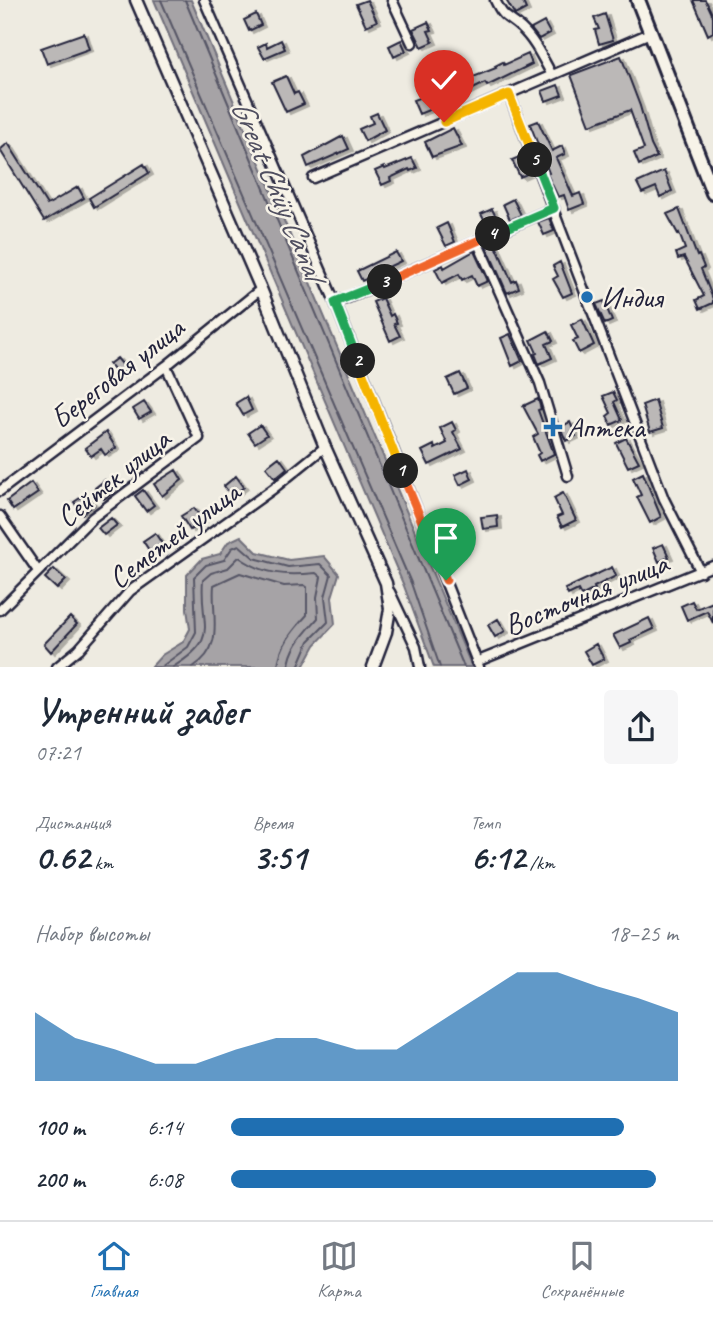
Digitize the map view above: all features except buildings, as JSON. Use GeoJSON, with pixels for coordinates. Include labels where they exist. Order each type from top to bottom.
{"type":"FeatureCollection","features":[{"type":"Feature","properties":{"kind":"main road"},"geometry":{"type":"LineString","coordinates":[[638,0],[713,192]]}},
{"type":"Feature","properties":{"kind":"street"},"geometry":{"type":"LineString","coordinates":[[136,0],[261,289],[325,447],[416,647],[420,667]]}},
{"type":"Feature","properties":{"kind":"street"},"geometry":{"type":"LineString","coordinates":[[204,0],[335,302],[477,664]]}},
{"type":"Feature","properties":{"kind":"street"},"geometry":{"type":"LineString","coordinates":[[392,0],[412,43]]}},
{"type":"Feature","properties":{"kind":"street"},"geometry":{"type":"LineString","coordinates":[[495,0],[503,17],[520,28],[534,43],[552,75]]}},
{"type":"Feature","properties":{"kind":"street"},"geometry":{"type":"LineString","coordinates":[[313,178],[650,33]]}},
{"type":"Feature","properties":{"kind":"street"},"geometry":{"type":"LineString","coordinates":[[509,94],[664,499],[701,572]]}},
{"type":"Feature","properties":{"kind":"street"},"geometry":{"type":"LineString","coordinates":[[335,302],[554,208]]}},
{"type":"Feature","properties":{"kind":"street"},"geometry":{"type":"LineString","coordinates":[[477,242],[540,383],[568,476]]}},
{"type":"Feature","properties":{"kind":"street","name":"Береговая улица"},"geometry":{"type":"LineString","coordinates":[[0,491],[166,366],[261,289]]}},
{"type":"Feature","properties":{"kind":"street","name":"Сейтек улица"},"geometry":{"type":"LineString","coordinates":[[0,610],[92,518],[199,438],[166,366]]}},
{"type":"Feature","properties":{"kind":"street","name":"Семетей улица"},"geometry":{"type":"LineString","coordinates":[[57,667],[79,649],[130,591],[273,489],[325,447]]}},
{"type":"Feature","properties":{"kind":"street"},"geometry":{"type":"LineString","coordinates":[[0,516],[38,571]]}},
{"type":"Feature","properties":{"kind":"street","name":"Восточная улица"},"geometry":{"type":"LineString","coordinates":[[477,664],[713,566]]}},
{"type":"Feature","properties":{"kind":"street"},"geometry":{"type":"LineString","coordinates":[[373,667],[386,632],[390,609],[386,583]]}},
{"type":"Feature","properties":{"kind":"water"},"geometry":{"type":"Polygon","coordinates":[[[154,0],[191,0],[472,667],[434,667],[404,586],[154,0]]]}},
{"type":"Feature","properties":{"kind":"water"},"geometry":{"type":"Polygon","coordinates":[[[241,536],[257,552],[289,560],[324,556],[339,574],[332,597],[335,624],[315,645],[303,667],[151,667],[162,655],[183,642],[190,629],[187,575],[202,559],[220,554],[228,542],[241,536]]]}},
{"type":"Feature","properties":{"kind":"place","name":"Индия"},"geometry":{"type":"Point","coordinates":[587,297]}},
{"type":"Feature","properties":{"kind":"place","name":"Аптека"},"geometry":{"type":"Point","coordinates":[553,427]}},
{"type":"Feature","properties":{"kind":"route"},"geometry":{"type":"LineString","coordinates":[[444,122],[509,94],[554,208],[335,302],[446,580]]}},
{"type":"Feature","properties":{"kind":"water label","name":"Great Chüy Canal"},"geometry":{"type":"Point","coordinates":[278,189]}}]}
